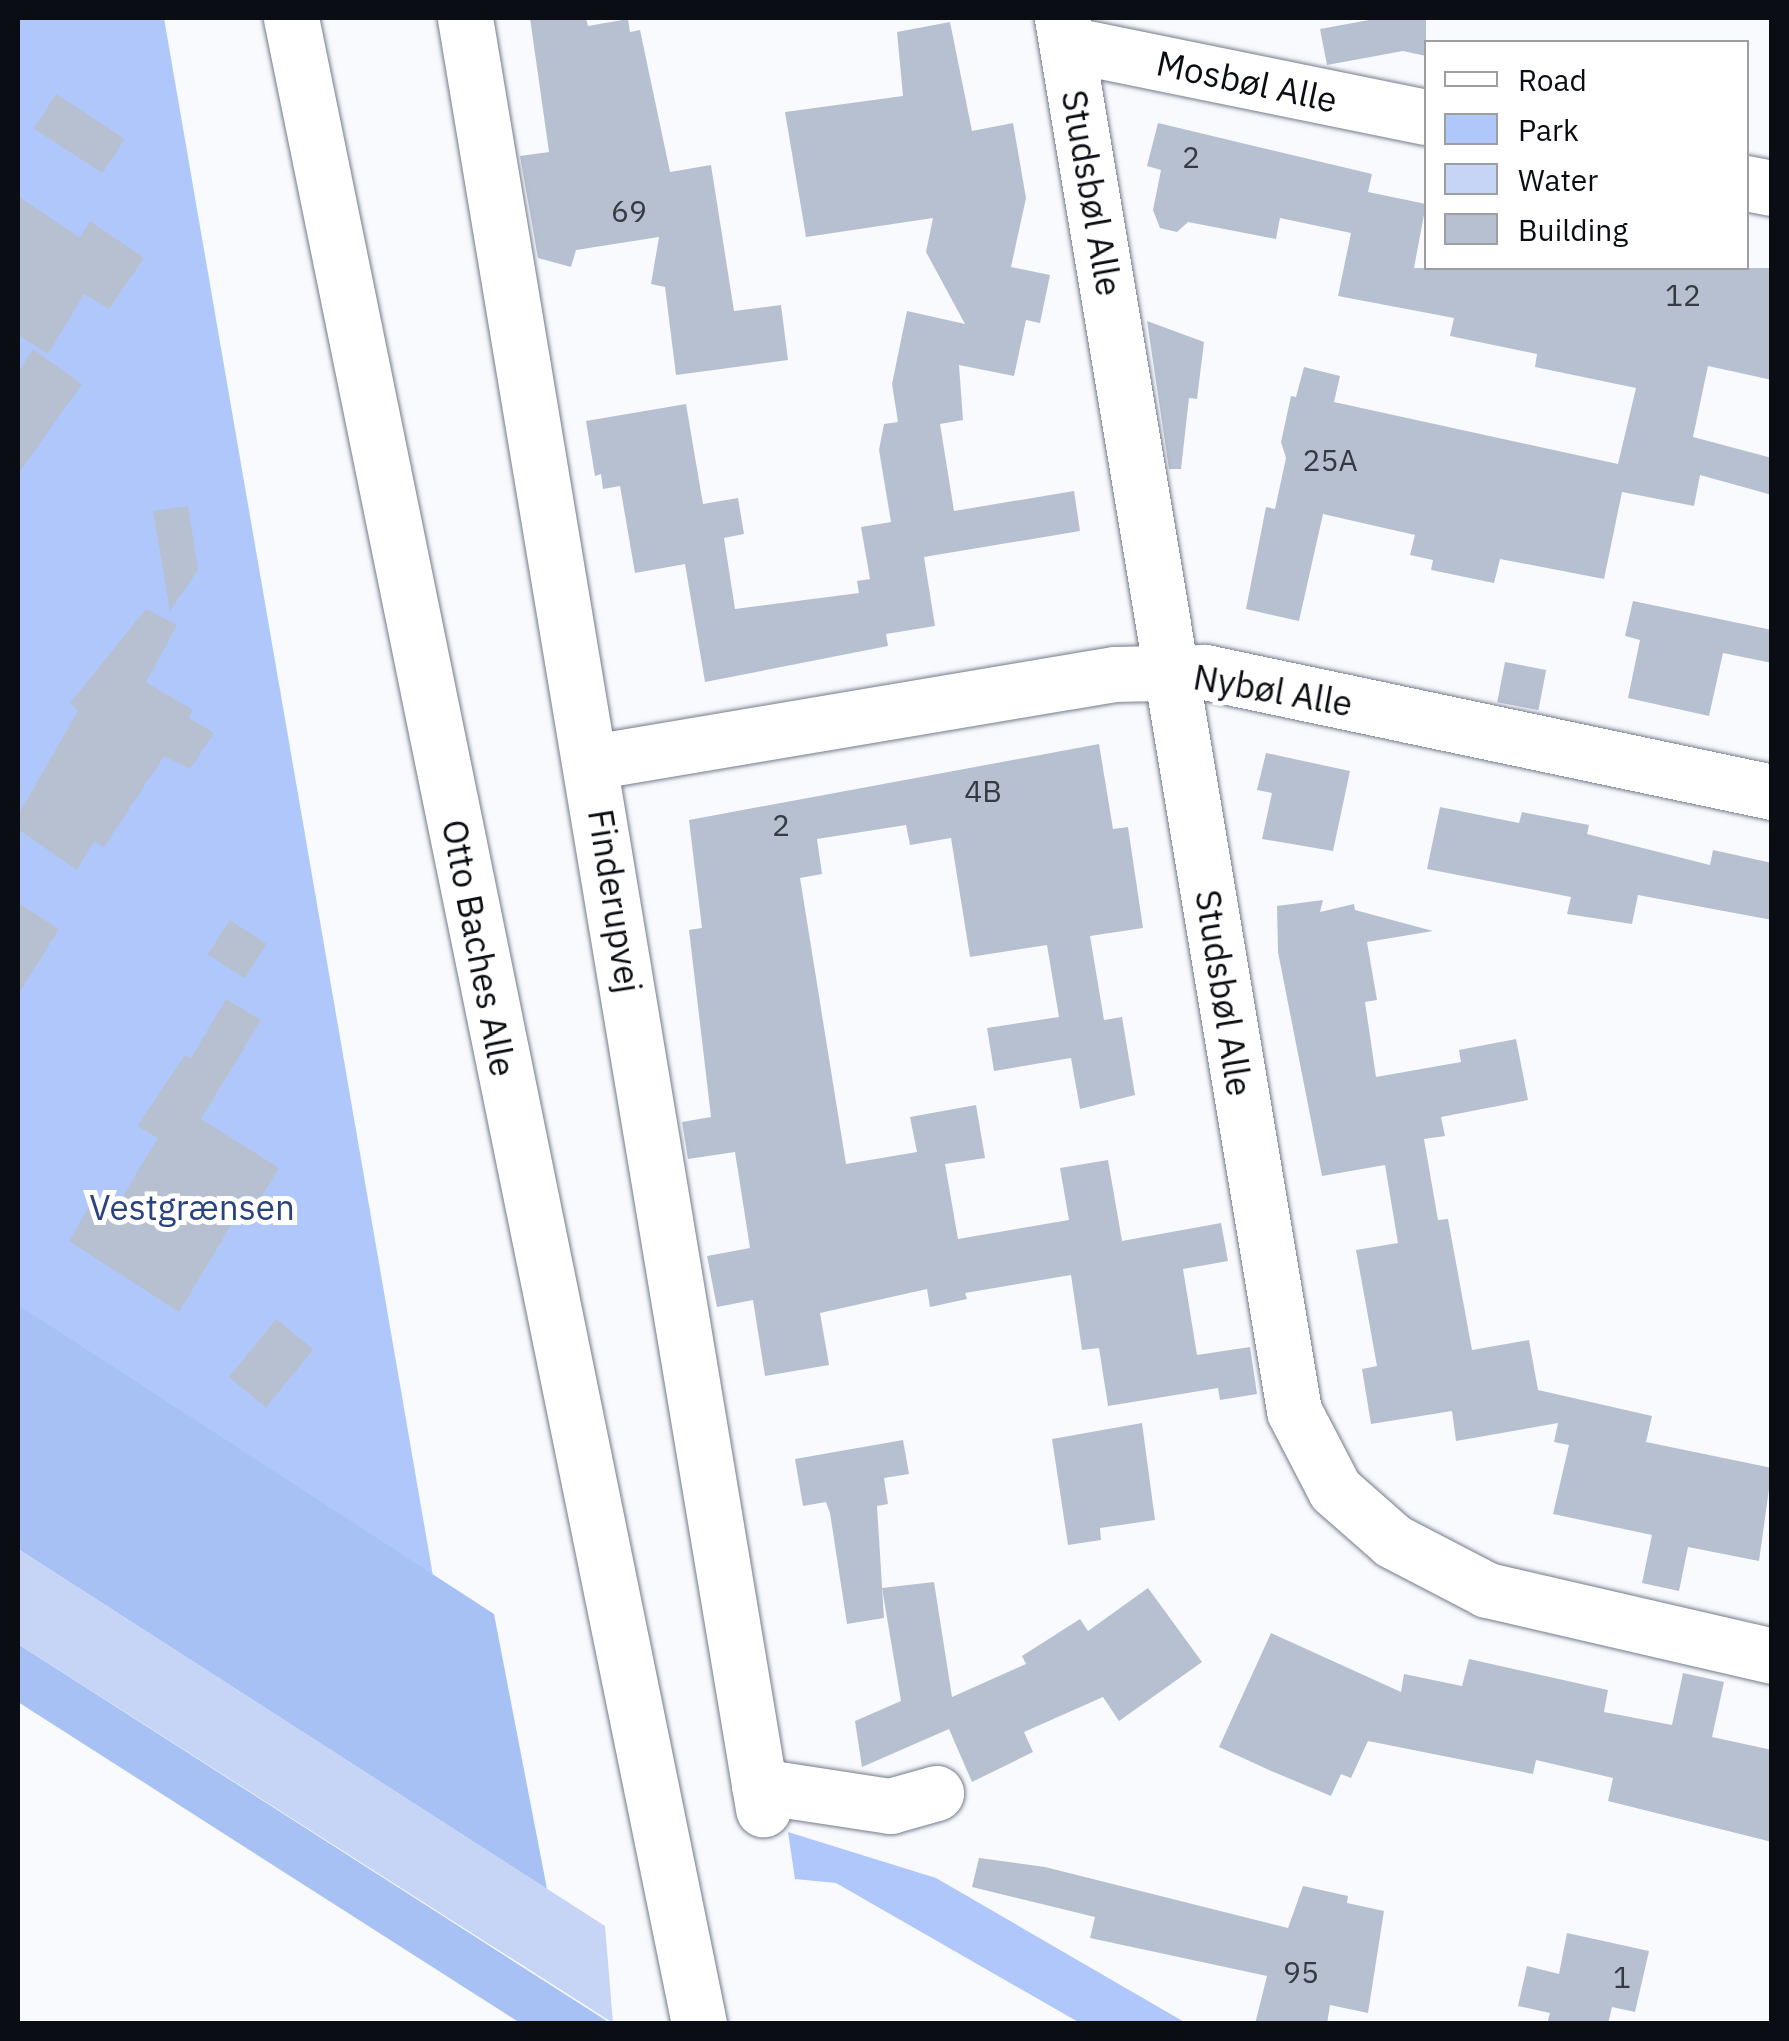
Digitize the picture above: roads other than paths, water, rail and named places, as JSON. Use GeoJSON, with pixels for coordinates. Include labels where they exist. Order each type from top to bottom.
{"type":"FeatureCollection","features":[{"type":"Feature","properties":{"kind":"street","name":"Otto Baches Alle"},"geometry":{"type":"LineString","coordinates":[[291,18],[699,2024]]}},
{"type":"Feature","properties":{"kind":"street","name":"Finderupvej"},"geometry":{"type":"LineString","coordinates":[[465,18],[592,762],[761,1797],[890,1806],[936,1793]]}},
{"type":"Feature","properties":{"kind":"street","name":"Mosbøl Alle"},"geometry":{"type":"LineString","coordinates":[[1064,31],[1424,117]]}},
{"type":"Feature","properties":{"kind":"street","name":"Studsbøl Alle"},"geometry":{"type":"LineString","coordinates":[[1064,31],[1294,1411],[1335,1490],[1394,1540],[1487,1590],[1772,1656]]}},
{"type":"Feature","properties":{"kind":"street","name":"Nybøl Alle"},"geometry":{"type":"LineString","coordinates":[[592,762],[1114,674],[1205,672],[1772,792]]}},
{"type":"Feature","properties":{"kind":"street","name":"Otto Baches Alle"},"geometry":{"type":"LineString","coordinates":[[666,2024],[668,1879]]}},
{"type":"Feature","properties":{"kind":"water"},"geometry":{"type":"Polygon","coordinates":[[[18,1549],[605,1926],[613,2023],[18,1644],[18,1549]]]}},
{"type":"Feature","properties":{"kind":"park label","name":"Vestgrænsen"},"geometry":{"type":"Point","coordinates":[192,1207]}}]}
